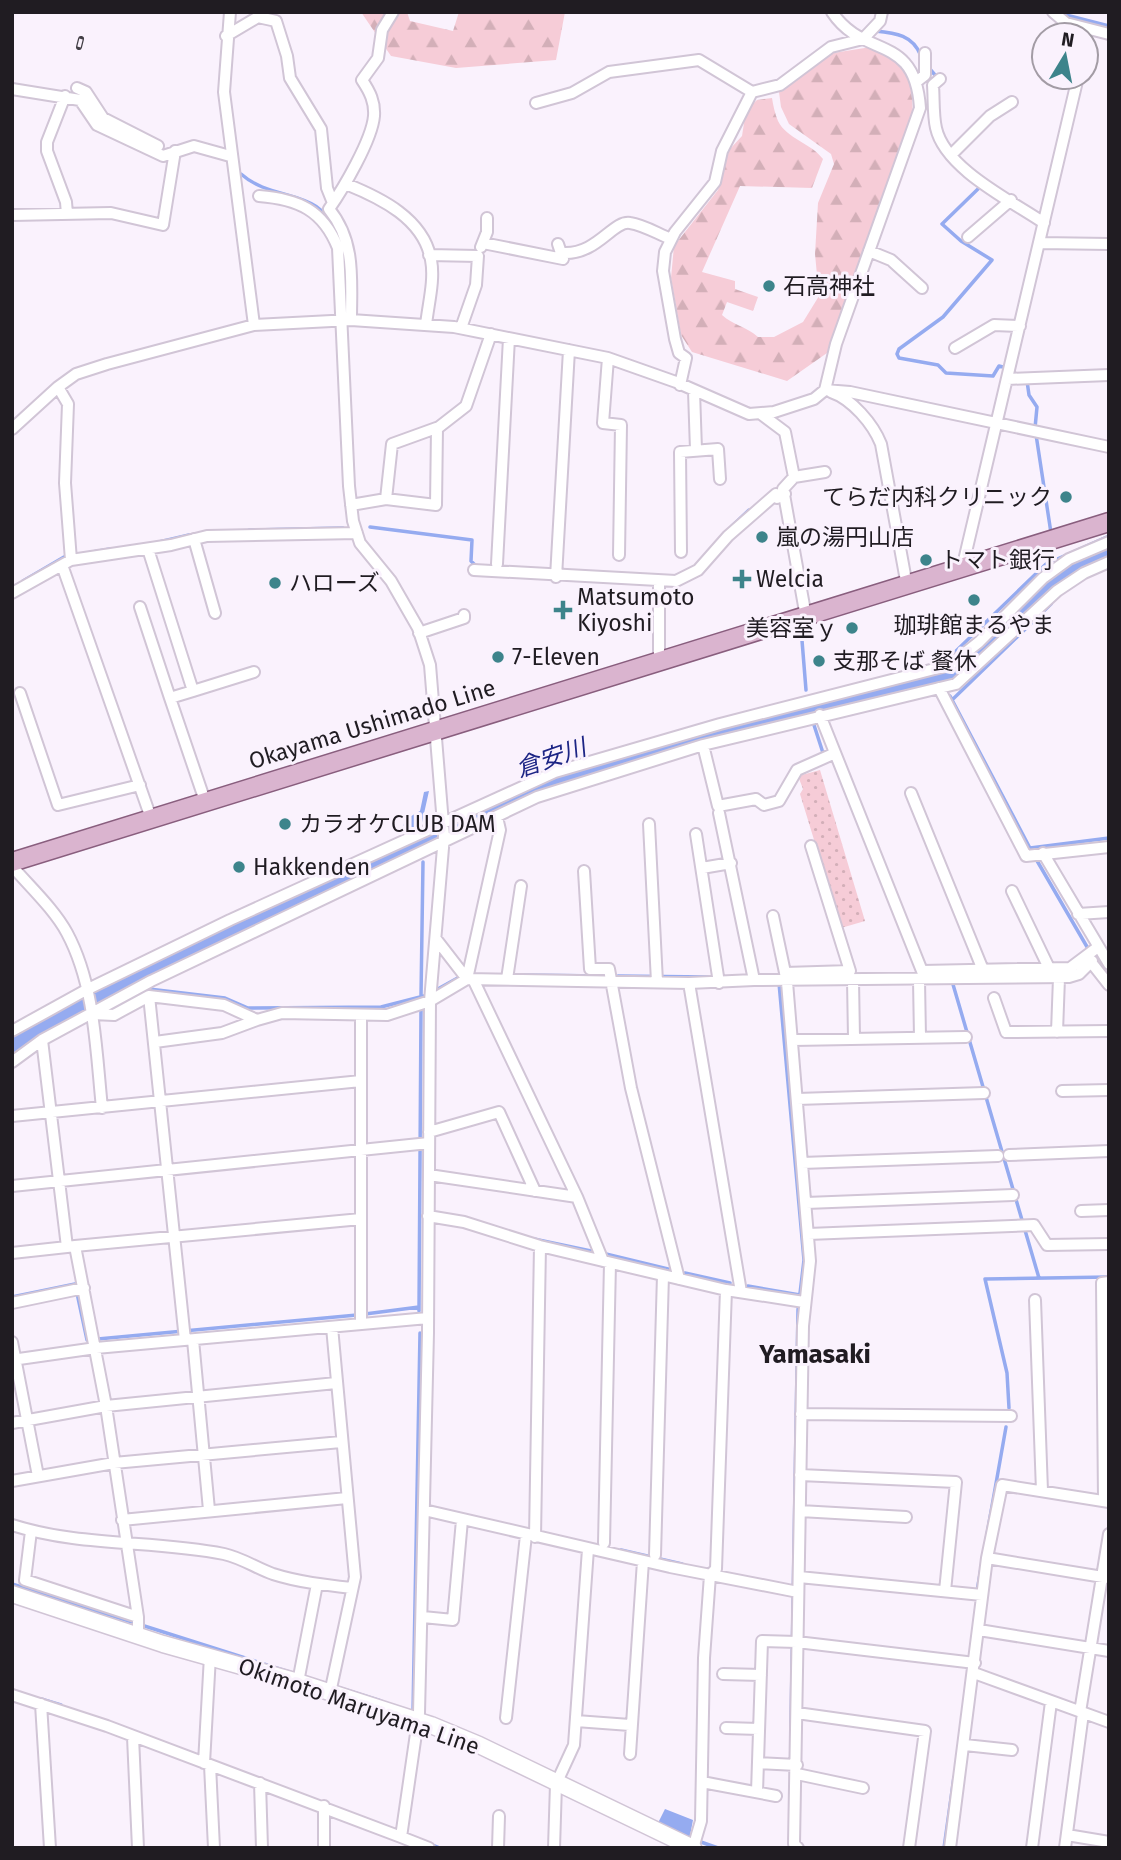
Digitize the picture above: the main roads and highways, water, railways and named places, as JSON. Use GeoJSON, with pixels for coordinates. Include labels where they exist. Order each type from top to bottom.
{"type":"FeatureCollection","features":[{"type":"Feature","properties":{"kind":"main road","name":"Okayama Ushimado Line"},"geometry":{"type":"LineString","coordinates":[[12,864],[151,818],[1109,523]]}},
{"type":"Feature","properties":{"kind":"main road","name":"Okimoto Maruyama Line"},"geometry":{"type":"LineString","coordinates":[[12,1594],[138,1625],[210,1656],[299,1677],[418,1716],[558,1779],[666,1842],[694,1844]]}},
{"type":"Feature","properties":{"kind":"water"},"geometry":{"type":"Polygon","coordinates":[[[429,791],[421,827],[400,832],[406,819],[420,811],[424,792],[429,791]]]}},
{"type":"Feature","properties":{"kind":"water"},"geometry":{"type":"Polygon","coordinates":[[[665,1809],[693,1820],[689,1841],[656,1827],[665,1809]]]}},
{"type":"Feature","properties":{"kind":"waterway"},"geometry":{"type":"LineString","coordinates":[[1067,12],[1066,15],[1109,26]]}},
{"type":"Feature","properties":{"kind":"waterway"},"geometry":{"type":"LineString","coordinates":[[875,31],[903,36],[918,49],[921,56]]}},
{"type":"Feature","properties":{"kind":"waterway"},"geometry":{"type":"LineString","coordinates":[[929,68],[935,75]]}},
{"type":"Feature","properties":{"kind":"waterway"},"geometry":{"type":"LineString","coordinates":[[241,174],[268,189],[309,202],[331,221],[339,238]]}},
{"type":"Feature","properties":{"kind":"waterway"},"geometry":{"type":"LineString","coordinates":[[979,188],[942,224],[961,241],[992,260],[943,317],[899,349],[897,354],[899,358],[938,365],[946,373],[993,376],[999,366],[1003,367]]}},
{"type":"Feature","properties":{"kind":"waterway"},"geometry":{"type":"LineString","coordinates":[[1027,381],[1029,395],[1037,407],[1035,428],[1051,533]]}},
{"type":"Feature","properties":{"kind":"waterway"},"geometry":{"type":"LineString","coordinates":[[732,526],[749,510]]}},
{"type":"Feature","properties":{"kind":"waterway"},"geometry":{"type":"LineString","coordinates":[[370,527],[472,540],[471,561],[476,566]]}},
{"type":"Feature","properties":{"kind":"waterway"},"geometry":{"type":"LineString","coordinates":[[249,530],[343,528]]}},
{"type":"Feature","properties":{"kind":"waterway"},"geometry":{"type":"LineString","coordinates":[[159,542],[189,535]]}},
{"type":"Feature","properties":{"kind":"waterway"},"geometry":{"type":"LineString","coordinates":[[955,652],[1046,564],[1109,536]]}},
{"type":"Feature","properties":{"kind":"waterway"},"geometry":{"type":"LineString","coordinates":[[23,581],[64,557],[110,549]]}},
{"type":"Feature","properties":{"kind":"waterway","name":"倉安川"},"geometry":{"type":"LineString","coordinates":[[12,1045],[97,996],[535,788],[699,737],[949,675],[960,669],[1054,579],[1109,552]]}},
{"type":"Feature","properties":{"kind":"waterway"},"geometry":{"type":"LineString","coordinates":[[952,700],[1051,604]]}},
{"type":"Feature","properties":{"kind":"waterway"},"geometry":{"type":"LineString","coordinates":[[801,628],[806,690]]}},
{"type":"Feature","properties":{"kind":"waterway"},"geometry":{"type":"LineString","coordinates":[[950,696],[1032,852]]}},
{"type":"Feature","properties":{"kind":"waterway","name":"倉安川"},"geometry":{"type":"LineString","coordinates":[[807,706],[809,713]]}},
{"type":"Feature","properties":{"kind":"waterway"},"geometry":{"type":"LineString","coordinates":[[813,722],[824,756]]}},
{"type":"Feature","properties":{"kind":"waterway"},"geometry":{"type":"LineString","coordinates":[[1030,848],[1109,838]]}},
{"type":"Feature","properties":{"kind":"waterway"},"geometry":{"type":"LineString","coordinates":[[1036,859],[1090,952]]}},
{"type":"Feature","properties":{"kind":"waterway"},"geometry":{"type":"LineString","coordinates":[[421,996],[423,862]]}},
{"type":"Feature","properties":{"kind":"waterway"},"geometry":{"type":"LineString","coordinates":[[436,990],[463,975]]}},
{"type":"Feature","properties":{"kind":"waterway"},"geometry":{"type":"LineString","coordinates":[[516,975],[605,976]]}},
{"type":"Feature","properties":{"kind":"waterway"},"geometry":{"type":"LineString","coordinates":[[618,976],[708,977]]}},
{"type":"Feature","properties":{"kind":"waterway"},"geometry":{"type":"LineString","coordinates":[[952,981],[1039,1278]]}},
{"type":"Feature","properties":{"kind":"waterway"},"geometry":{"type":"LineString","coordinates":[[779,983],[804,1260],[798,1310],[791,1726]]}},
{"type":"Feature","properties":{"kind":"waterway"},"geometry":{"type":"LineString","coordinates":[[114,1005],[149,989],[225,998],[248,1008],[381,1007],[424,996]]}},
{"type":"Feature","properties":{"kind":"waterway"},"geometry":{"type":"LineString","coordinates":[[419,1311],[421,1011]]}},
{"type":"Feature","properties":{"kind":"waterway"},"geometry":{"type":"LineString","coordinates":[[534,1239],[591,1251]]}},
{"type":"Feature","properties":{"kind":"waterway"},"geometry":{"type":"LineString","coordinates":[[606,1254],[668,1269]]}},
{"type":"Feature","properties":{"kind":"waterway"},"geometry":{"type":"LineString","coordinates":[[685,1273],[730,1283]]}},
{"type":"Feature","properties":{"kind":"waterway"},"geometry":{"type":"LineString","coordinates":[[1009,1408],[1007,1373],[985,1279],[1109,1277]]}},
{"type":"Feature","properties":{"kind":"waterway"},"geometry":{"type":"LineString","coordinates":[[12,1297],[75,1284],[87,1340],[357,1315]]}},
{"type":"Feature","properties":{"kind":"waterway"},"geometry":{"type":"LineString","coordinates":[[748,1286],[800,1295]]}},
{"type":"Feature","properties":{"kind":"waterway"},"geometry":{"type":"LineString","coordinates":[[365,1314],[419,1307]]}},
{"type":"Feature","properties":{"kind":"waterway"},"geometry":{"type":"LineString","coordinates":[[413,1712],[420,1333]]}},
{"type":"Feature","properties":{"kind":"waterway"},"geometry":{"type":"LineString","coordinates":[[977,1591],[1006,1427]]}},
{"type":"Feature","properties":{"kind":"waterway"},"geometry":{"type":"LineString","coordinates":[[621,1550],[682,1564]]}},
{"type":"Feature","properties":{"kind":"waterway"},"geometry":{"type":"LineString","coordinates":[[12,1584],[381,1701]]}},
{"type":"Feature","properties":{"kind":"waterway"},"geometry":{"type":"LineString","coordinates":[[41,1699],[61,1705]]}},
{"type":"Feature","properties":{"kind":"waterway"},"geometry":{"type":"LineString","coordinates":[[944,1848],[954,1777]]}},
{"type":"Feature","properties":{"kind":"waterway"},"geometry":{"type":"LineString","coordinates":[[698,1841],[718,1848]]}},
{"type":"Feature","properties":{"kind":"waterway"},"geometry":{"type":"LineString","coordinates":[[430,1844],[440,1848]]}},
{"type":"Feature","properties":{"kind":"railway"},"geometry":{"type":"LineString","coordinates":[[79,47],[81,39]]}},
{"type":"Feature","properties":{"kind":"place","name":"石高神社"},"geometry":{"type":"Point","coordinates":[769,286]}},
{"type":"Feature","properties":{"kind":"place","name":"てらだ内科クリニック"},"geometry":{"type":"Point","coordinates":[1066,497]}},
{"type":"Feature","properties":{"kind":"place","name":"嵐の湯円山店"},"geometry":{"type":"Point","coordinates":[762,537]}},
{"type":"Feature","properties":{"kind":"place","name":"トマト銀行"},"geometry":{"type":"Point","coordinates":[926,560]}},
{"type":"Feature","properties":{"kind":"place","name":"Welcia"},"geometry":{"type":"Point","coordinates":[742,579]}},
{"type":"Feature","properties":{"kind":"place","name":"ハローズ"},"geometry":{"type":"Point","coordinates":[275,583]}},
{"type":"Feature","properties":{"kind":"place","name":"珈琲館まるやま"},"geometry":{"type":"Point","coordinates":[974,600]}},
{"type":"Feature","properties":{"kind":"place","name":"Matsumoto Kiyoshi"},"geometry":{"type":"Point","coordinates":[563,610]}},
{"type":"Feature","properties":{"kind":"place","name":"美容室ｙ"},"geometry":{"type":"Point","coordinates":[852,628]}},
{"type":"Feature","properties":{"kind":"place","name":"7-Eleven"},"geometry":{"type":"Point","coordinates":[498,657]}},
{"type":"Feature","properties":{"kind":"place","name":"支那そば 餐休"},"geometry":{"type":"Point","coordinates":[819,661]}},
{"type":"Feature","properties":{"kind":"place","name":"カラオケCLUB DAM"},"geometry":{"type":"Point","coordinates":[285,824]}},
{"type":"Feature","properties":{"kind":"place","name":"Hakkenden"},"geometry":{"type":"Point","coordinates":[239,867]}},
{"type":"Feature","properties":{"kind":"district","name":"Yamasaki"},"geometry":{"type":"Point","coordinates":[815,1354]}}]}
